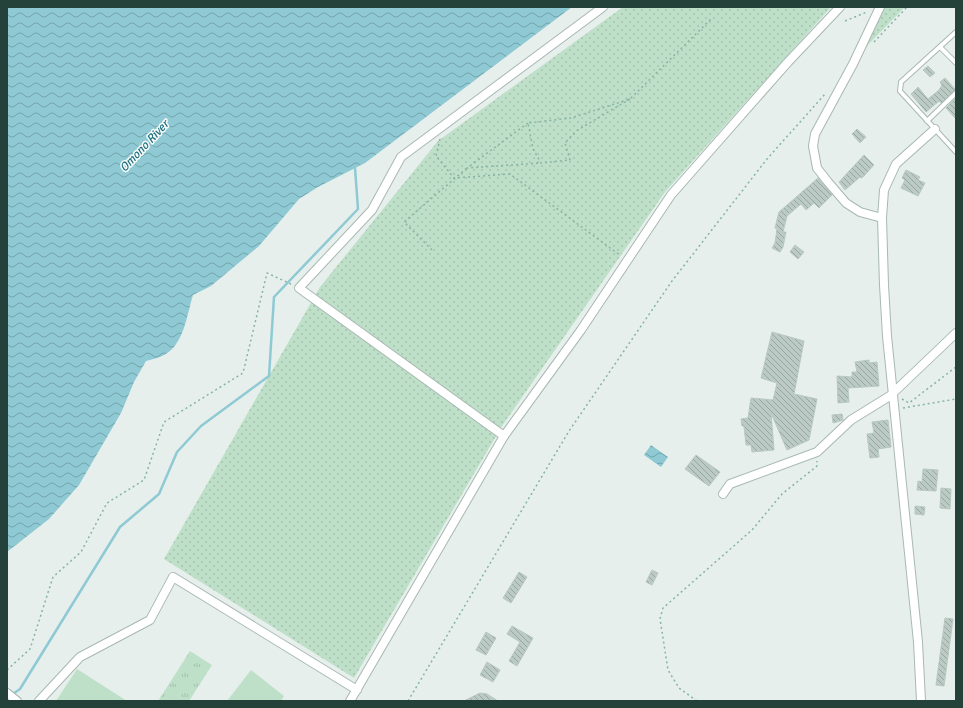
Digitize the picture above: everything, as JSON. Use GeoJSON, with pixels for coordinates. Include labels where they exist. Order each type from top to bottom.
{"type":"FeatureCollection","features":[{"type":"Feature","properties":{"kind":"street"},"geometry":{"type":"LineString","coordinates":[[504,436],[299,288],[372,210],[401,157],[603,7]]}},
{"type":"Feature","properties":{"kind":"street"},"geometry":{"type":"LineString","coordinates":[[350,701],[504,436],[581,330],[671,195],[788,62],[840,7]]}},
{"type":"Feature","properties":{"kind":"street"},"geometry":{"type":"LineString","coordinates":[[880,7],[853,64],[816,134],[814,146],[817,168],[846,203],[860,212],[882,218]]}},
{"type":"Feature","properties":{"kind":"street"},"geometry":{"type":"LineString","coordinates":[[922,701],[918,642],[893,394],[884,285],[882,218],[884,190],[896,164],[935,129]]}},
{"type":"Feature","properties":{"kind":"street"},"geometry":{"type":"LineString","coordinates":[[722,494],[730,484],[817,452],[851,420],[893,394],[956,333]]}},
{"type":"Feature","properties":{"kind":"street"},"geometry":{"type":"LineString","coordinates":[[39,701],[80,657],[150,620],[173,577],[356,690]]}},
{"type":"Feature","properties":{"kind":"street"},"geometry":{"type":"LineString","coordinates":[[7,693],[17,701]]}},
{"type":"Feature","properties":{"kind":"lane"},"geometry":{"type":"LineString","coordinates":[[956,32],[901,82],[900,91],[956,152]]}},
{"type":"Feature","properties":{"kind":"lane"},"geometry":{"type":"LineString","coordinates":[[940,47],[956,63]]}},
{"type":"Feature","properties":{"kind":"lane"},"geometry":{"type":"LineString","coordinates":[[927,121],[956,93]]}},
{"type":"Feature","properties":{"kind":"path"},"geometry":{"type":"LineString","coordinates":[[845,21],[880,7]]}},
{"type":"Feature","properties":{"kind":"path"},"geometry":{"type":"LineString","coordinates":[[873,43],[907,7]]}},
{"type":"Feature","properties":{"kind":"path"},"geometry":{"type":"LineString","coordinates":[[467,168],[570,160],[565,143],[576,131],[630,99],[711,20]]}},
{"type":"Feature","properties":{"kind":"path"},"geometry":{"type":"LineString","coordinates":[[408,701],[573,424],[672,281],[767,159],[826,94]]}},
{"type":"Feature","properties":{"kind":"path"},"geometry":{"type":"LineString","coordinates":[[432,250],[404,222],[467,168],[528,123],[571,118],[630,99]]}},
{"type":"Feature","properties":{"kind":"path"},"geometry":{"type":"LineString","coordinates":[[528,123],[533,149],[541,163]]}},
{"type":"Feature","properties":{"kind":"path"},"geometry":{"type":"LineString","coordinates":[[444,126],[436,156],[454,178]]}},
{"type":"Feature","properties":{"kind":"path"},"geometry":{"type":"LineString","coordinates":[[454,178],[510,174],[627,260]]}},
{"type":"Feature","properties":{"kind":"path"},"geometry":{"type":"LineString","coordinates":[[7,670],[30,649],[53,577],[81,552],[107,503],[144,480],[164,422],[243,373],[267,273],[299,288]]}},
{"type":"Feature","properties":{"kind":"path"},"geometry":{"type":"LineString","coordinates":[[893,394],[909,403],[956,367]]}},
{"type":"Feature","properties":{"kind":"path"},"geometry":{"type":"LineString","coordinates":[[895,410],[956,399]]}},
{"type":"Feature","properties":{"kind":"path"},"geometry":{"type":"LineString","coordinates":[[697,701],[679,688],[668,670],[660,620],[664,608],[752,530],[782,494],[817,466],[817,452]]}},
{"type":"Feature","properties":{"kind":"green space"},"geometry":{"type":"Polygon","coordinates":[[[623,7],[831,7],[665,192],[502,426],[354,678],[164,559],[320,287],[438,141],[623,7]]]}},
{"type":"Feature","properties":{"kind":"green space"},"geometry":{"type":"Polygon","coordinates":[[[882,7],[905,7],[861,52],[882,7]]]}},
{"type":"Feature","properties":{"kind":"green space"},"geometry":{"type":"Polygon","coordinates":[[[190,651],[212,665],[189,701],[158,701],[190,651]]]}},
{"type":"Feature","properties":{"kind":"green space"},"geometry":{"type":"Polygon","coordinates":[[[77,669],[127,701],[56,701],[77,669]]]}},
{"type":"Feature","properties":{"kind":"green space"},"geometry":{"type":"Polygon","coordinates":[[[251,670],[284,696],[281,701],[227,701],[251,670]]]}},
{"type":"Feature","properties":{"kind":"water","name":"Omono River"},"geometry":{"type":"Polygon","coordinates":[[[7,7],[572,7],[365,163],[318,187],[299,199],[259,246],[211,286],[193,295],[184,328],[176,344],[164,355],[146,361],[134,382],[121,413],[79,485],[49,519],[7,552],[7,7]]]}},
{"type":"Feature","properties":{"kind":"water"},"geometry":{"type":"Polygon","coordinates":[[[651,445],[668,457],[661,467],[644,455],[651,445]]]}},
{"type":"Feature","properties":{"kind":"building"},"geometry":{"type":"Polygon","coordinates":[[[928,66],[935,73],[930,77],[923,70],[928,66]]]}},
{"type":"Feature","properties":{"kind":"building"},"geometry":{"type":"Polygon","coordinates":[[[945,78],[956,90],[941,103],[939,101],[926,112],[911,94],[918,87],[928,99],[939,90],[942,85],[940,82],[945,78]]]}},
{"type":"Feature","properties":{"kind":"building"},"geometry":{"type":"Polygon","coordinates":[[[956,98],[956,119],[946,108],[956,98]]]}},
{"type":"Feature","properties":{"kind":"building"},"geometry":{"type":"Polygon","coordinates":[[[857,129],[866,137],[860,143],[852,134],[857,129]]]}},
{"type":"Feature","properties":{"kind":"building"},"geometry":{"type":"Polygon","coordinates":[[[864,155],[874,165],[862,178],[860,177],[845,190],[839,182],[864,155]]]}},
{"type":"Feature","properties":{"kind":"building"},"geometry":{"type":"Polygon","coordinates":[[[906,170],[920,177],[918,180],[925,183],[918,196],[901,188],[905,180],[902,178],[906,170]]]}},
{"type":"Feature","properties":{"kind":"building"},"geometry":{"type":"Polygon","coordinates":[[[818,178],[832,195],[819,208],[814,203],[806,210],[801,204],[787,216],[783,232],[786,232],[783,247],[780,252],[772,248],[775,243],[777,229],[775,228],[779,212],[818,178]]]}},
{"type":"Feature","properties":{"kind":"building"},"geometry":{"type":"Polygon","coordinates":[[[795,245],[804,252],[798,259],[790,252],[795,245]]]}},
{"type":"Feature","properties":{"kind":"building"},"geometry":{"type":"Polygon","coordinates":[[[772,332],[804,341],[794,394],[817,399],[809,440],[787,450],[771,413],[774,450],[752,452],[751,445],[746,445],[744,426],[742,426],[741,419],[748,418],[751,398],[773,400],[777,383],[761,378],[772,332]]]}},
{"type":"Feature","properties":{"kind":"building"},"geometry":{"type":"Polygon","coordinates":[[[869,360],[869,363],[877,362],[879,386],[848,388],[849,402],[838,403],[837,376],[852,377],[852,372],[857,372],[855,362],[869,360]]]}},
{"type":"Feature","properties":{"kind":"building"},"geometry":{"type":"Polygon","coordinates":[[[842,414],[843,420],[833,423],[832,415],[842,414]]]}},
{"type":"Feature","properties":{"kind":"building"},"geometry":{"type":"Polygon","coordinates":[[[888,420],[891,447],[878,449],[879,457],[870,458],[867,434],[874,433],[872,422],[888,420]]]}},
{"type":"Feature","properties":{"kind":"building"},"geometry":{"type":"Polygon","coordinates":[[[696,455],[720,472],[709,486],[685,469],[696,455]]]}},
{"type":"Feature","properties":{"kind":"building"},"geometry":{"type":"Polygon","coordinates":[[[923,469],[938,470],[936,491],[917,490],[918,481],[922,482],[923,469]]]}},
{"type":"Feature","properties":{"kind":"building"},"geometry":{"type":"Polygon","coordinates":[[[941,488],[951,489],[950,509],[940,508],[941,488]]]}},
{"type":"Feature","properties":{"kind":"building"},"geometry":{"type":"Polygon","coordinates":[[[915,506],[925,507],[924,515],[915,514],[915,506]]]}},
{"type":"Feature","properties":{"kind":"building"},"geometry":{"type":"Polygon","coordinates":[[[652,570],[658,573],[652,585],[646,582],[652,570]]]}},
{"type":"Feature","properties":{"kind":"building"},"geometry":{"type":"Polygon","coordinates":[[[519,572],[527,577],[511,603],[503,598],[519,572]]]}},
{"type":"Feature","properties":{"kind":"building"},"geometry":{"type":"Polygon","coordinates":[[[945,618],[953,619],[944,686],[936,685],[945,618]]]}},
{"type":"Feature","properties":{"kind":"building"},"geometry":{"type":"Polygon","coordinates":[[[512,626],[533,638],[517,666],[509,661],[520,642],[507,634],[512,626]]]}},
{"type":"Feature","properties":{"kind":"building"},"geometry":{"type":"Polygon","coordinates":[[[486,632],[496,638],[486,655],[476,650],[486,632]]]}},
{"type":"Feature","properties":{"kind":"building"},"geometry":{"type":"Polygon","coordinates":[[[487,662],[500,670],[493,682],[480,675],[487,662]]]}},
{"type":"Feature","properties":{"kind":"building"},"geometry":{"type":"Polygon","coordinates":[[[480,693],[487,694],[498,701],[464,701],[480,693]]]}},
{"type":"Feature","properties":{"kind":"waterway"},"geometry":{"type":"LineString","coordinates":[[7,698],[20,689],[120,527],[159,494],[177,452],[201,426],[269,376],[274,297],[358,209],[355,168]]}}]}
